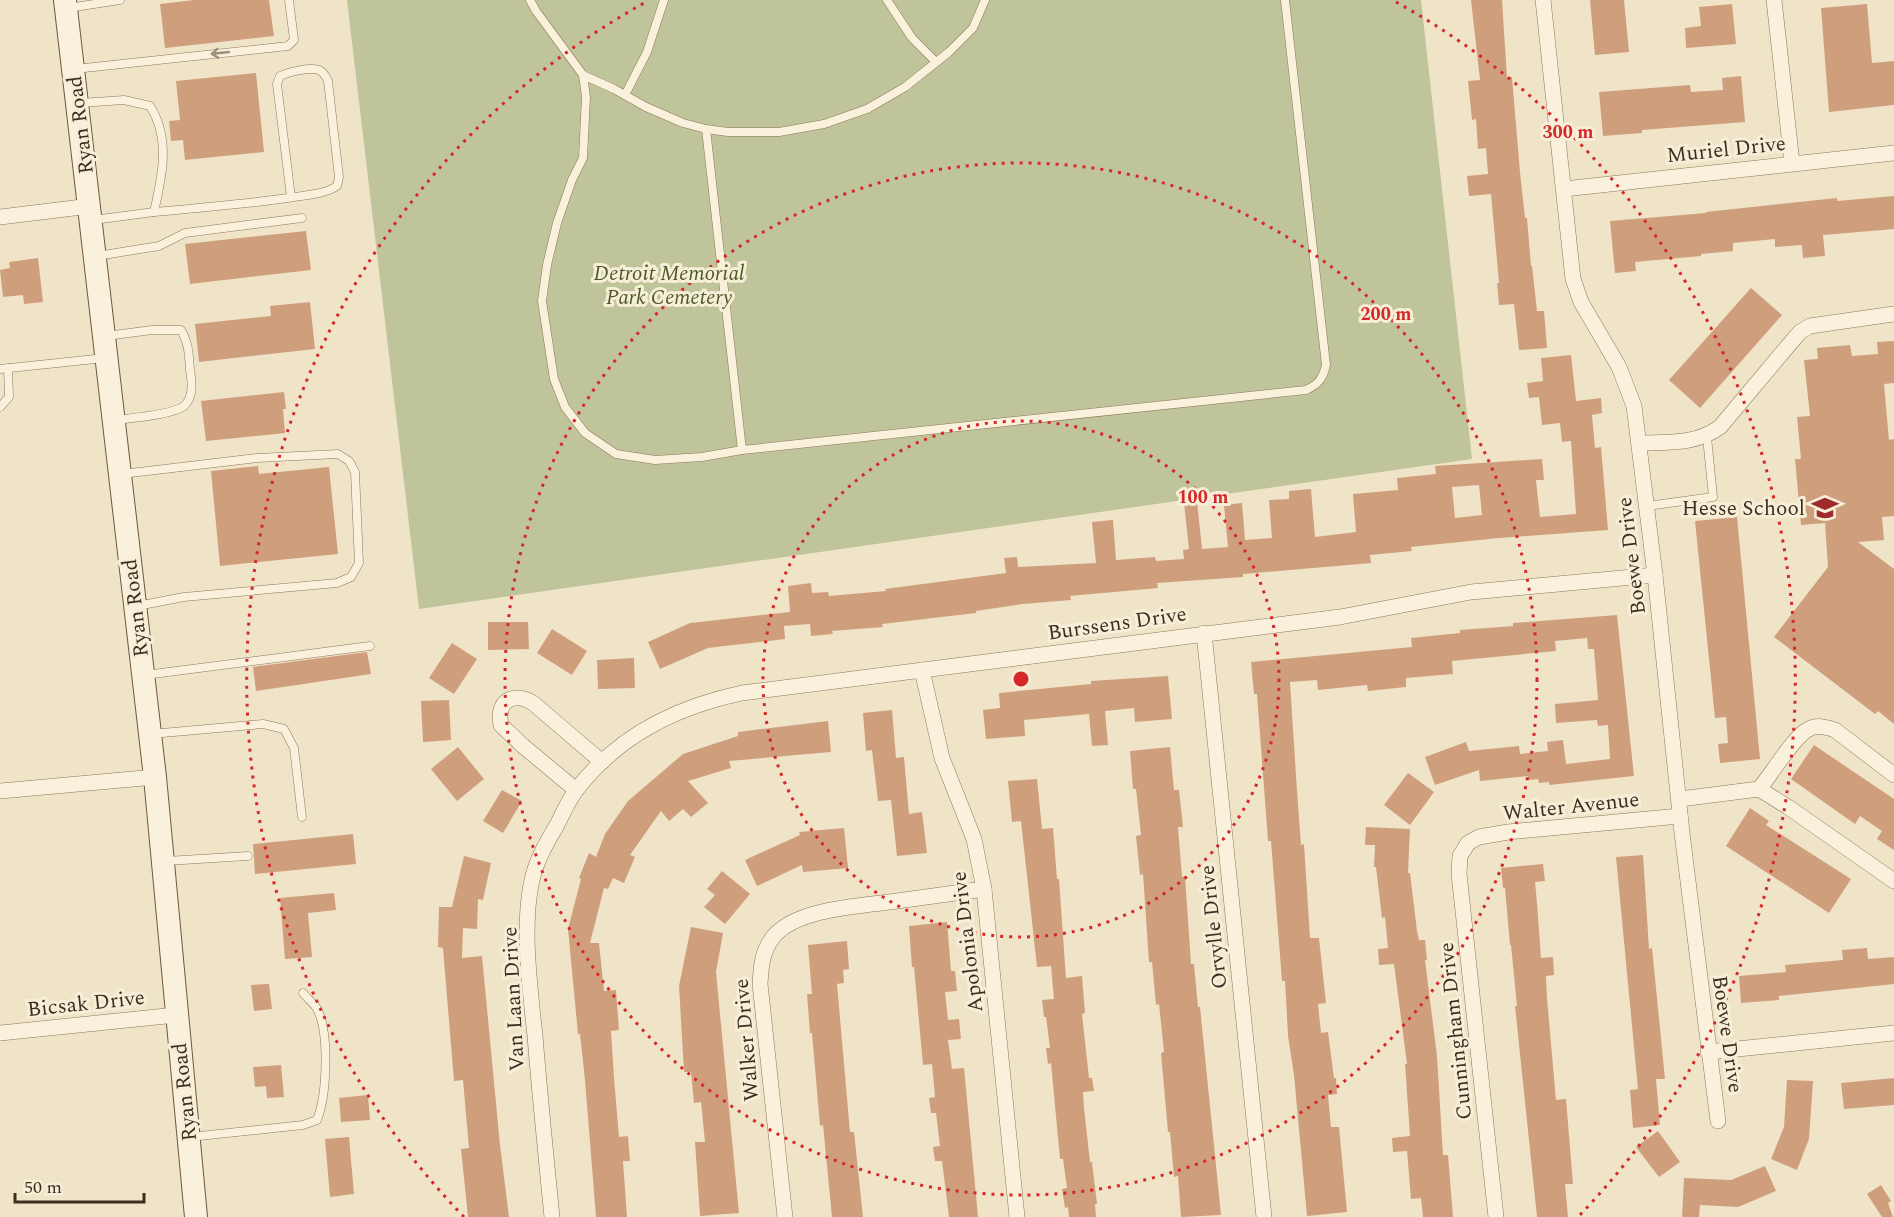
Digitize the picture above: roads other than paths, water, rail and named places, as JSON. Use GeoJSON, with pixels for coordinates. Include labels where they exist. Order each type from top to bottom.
{"type":"FeatureCollection","features":[{"type":"Feature","properties":{"kind":"main road","name":"Ryan Road"},"geometry":{"type":"LineString","coordinates":[[66,4],[155,777],[196,1217]]}},
{"type":"Feature","properties":{"kind":"street","name":"Boewe Drive"},"geometry":{"type":"LineString","coordinates":[[1543,0],[1573,279],[1581,302],[1620,367],[1634,406],[1655,575],[1680,816],[1718,1121]]}},
{"type":"Feature","properties":{"kind":"street"},"geometry":{"type":"LineString","coordinates":[[1774,0],[1792,163]]}},
{"type":"Feature","properties":{"kind":"street","name":"Muriel Drive"},"geometry":{"type":"LineString","coordinates":[[1564,189],[1894,153]]}},
{"type":"Feature","properties":{"kind":"street"},"geometry":{"type":"LineString","coordinates":[[0,217],[90,213]]}},
{"type":"Feature","properties":{"kind":"street"},"geometry":{"type":"LineString","coordinates":[[1639,443],[1688,441],[1707,437],[1720,427],[1800,332],[1810,326],[1894,314]]}},
{"type":"Feature","properties":{"kind":"street","name":"Burssens Drive"},"geometry":{"type":"LineString","coordinates":[[602,762],[636,734],[675,712],[709,700],[742,693],[1340,617],[1471,592],[1655,575]]}},
{"type":"Feature","properties":{"kind":"street","name":"Orvylle Drive"},"geometry":{"type":"LineString","coordinates":[[1204,633],[1264,1217]]}},
{"type":"Feature","properties":{"kind":"street","name":"Apolonia Drive"},"geometry":{"type":"LineString","coordinates":[[922,670],[942,758],[974,839],[984,889],[1017,1217]]}},
{"type":"Feature","properties":{"kind":"street"},"geometry":{"type":"LineString","coordinates":[[576,790],[501,725],[499,717],[505,702],[514,697],[524,697],[602,762]]}},
{"type":"Feature","properties":{"kind":"street"},"geometry":{"type":"LineString","coordinates":[[1759,789],[1799,738],[1816,726],[1835,730],[1894,775]]}},
{"type":"Feature","properties":{"kind":"street","name":"Van Laan Drive"},"geometry":{"type":"LineString","coordinates":[[552,1217],[530,990],[527,935],[535,869],[576,790],[602,762]]}},
{"type":"Feature","properties":{"kind":"street"},"geometry":{"type":"LineString","coordinates":[[0,791],[155,777]]}},
{"type":"Feature","properties":{"kind":"street"},"geometry":{"type":"LineString","coordinates":[[1680,799],[1759,789],[1894,881]]}},
{"type":"Feature","properties":{"kind":"street","name":"Walter Avenue"},"geometry":{"type":"LineString","coordinates":[[1468,843],[1479,837],[1508,832],[1680,816]]}},
{"type":"Feature","properties":{"kind":"street","name":"Cunningham Drive"},"geometry":{"type":"LineString","coordinates":[[1468,843],[1460,856],[1459,874],[1496,1217]]}},
{"type":"Feature","properties":{"kind":"street","name":"Walker Drive"},"geometry":{"type":"LineString","coordinates":[[785,1217],[760,984],[761,961],[767,946],[776,934],[793,922],[835,909],[984,889]]}},
{"type":"Feature","properties":{"kind":"street","name":"Bicsak Drive"},"geometry":{"type":"LineString","coordinates":[[0,1033],[176,1015]]}},
{"type":"Feature","properties":{"kind":"street"},"geometry":{"type":"LineString","coordinates":[[1708,1052],[1894,1033]]}},
{"type":"Feature","properties":{"kind":"lane"},"geometry":{"type":"LineString","coordinates":[[66,4],[120,0]]}},
{"type":"Feature","properties":{"kind":"lane"},"geometry":{"type":"LineString","coordinates":[[74,69],[288,46],[294,40],[289,0]]}},
{"type":"Feature","properties":{"kind":"lane"},"geometry":{"type":"LineString","coordinates":[[530,0],[583,75],[683,123],[728,132],[779,132],[824,124],[867,109],[905,87],[973,28],[985,0]]}},
{"type":"Feature","properties":{"kind":"lane"},"geometry":{"type":"LineString","coordinates":[[625,95],[647,52],[664,0]]}},
{"type":"Feature","properties":{"kind":"lane"},"geometry":{"type":"LineString","coordinates":[[887,0],[912,38],[936,62]]}},
{"type":"Feature","properties":{"kind":"lane"},"geometry":{"type":"LineString","coordinates":[[583,75],[586,97],[583,158],[572,180],[557,224],[546,265],[542,301],[554,379],[565,407],[585,433],[616,454],[655,460],[702,457],[742,450],[1306,390],[1317,384],[1324,375],[1326,365],[1285,0]]}},
{"type":"Feature","properties":{"kind":"lane"},"geometry":{"type":"LineString","coordinates":[[90,213],[154,212],[247,204],[329,192],[337,186],[339,177],[328,81],[317,69],[280,76],[277,84],[291,197]]}},
{"type":"Feature","properties":{"kind":"lane"},"geometry":{"type":"LineString","coordinates":[[78,103],[124,100],[150,106],[158,118],[163,147],[162,180],[154,212]]}},
{"type":"Feature","properties":{"kind":"lane"},"geometry":{"type":"LineString","coordinates":[[706,129],[742,450]]}},
{"type":"Feature","properties":{"kind":"lane"},"geometry":{"type":"LineString","coordinates":[[95,256],[159,246],[186,233],[302,218]]}},
{"type":"Feature","properties":{"kind":"lane"},"geometry":{"type":"LineString","coordinates":[[0,407],[9,397],[4,368],[106,347],[152,330],[181,330],[187,340],[192,386],[190,397],[183,406],[162,414],[114,420]]}},
{"type":"Feature","properties":{"kind":"lane"},"geometry":{"type":"LineString","coordinates":[[1647,506],[1713,497],[1707,437]]}},
{"type":"Feature","properties":{"kind":"lane"},"geometry":{"type":"LineString","coordinates":[[120,474],[257,458],[338,454],[349,461],[355,472],[359,563],[351,577],[337,583],[184,597],[135,607]]}},
{"type":"Feature","properties":{"kind":"lane"},"geometry":{"type":"LineString","coordinates":[[143,675],[370,646]]}},
{"type":"Feature","properties":{"kind":"lane"},"geometry":{"type":"LineString","coordinates":[[150,734],[263,724],[284,729],[294,748],[302,817]]}},
{"type":"Feature","properties":{"kind":"lane"},"geometry":{"type":"LineString","coordinates":[[163,862],[248,856]]}},
{"type":"Feature","properties":{"kind":"lane"},"geometry":{"type":"LineString","coordinates":[[188,1137],[303,1125],[317,1120],[323,1104],[326,1065],[322,1024],[316,1008],[303,993]]}},
{"type":"Feature","properties":{"kind":"place","name":"Hesse School"},"geometry":{"type":"Point","coordinates":[1825,508]}},
{"type":"Feature","properties":{"kind":"park label","name":"Detroit Memorial Park Cemetery"},"geometry":{"type":"Point","coordinates":[669,285]}}]}
